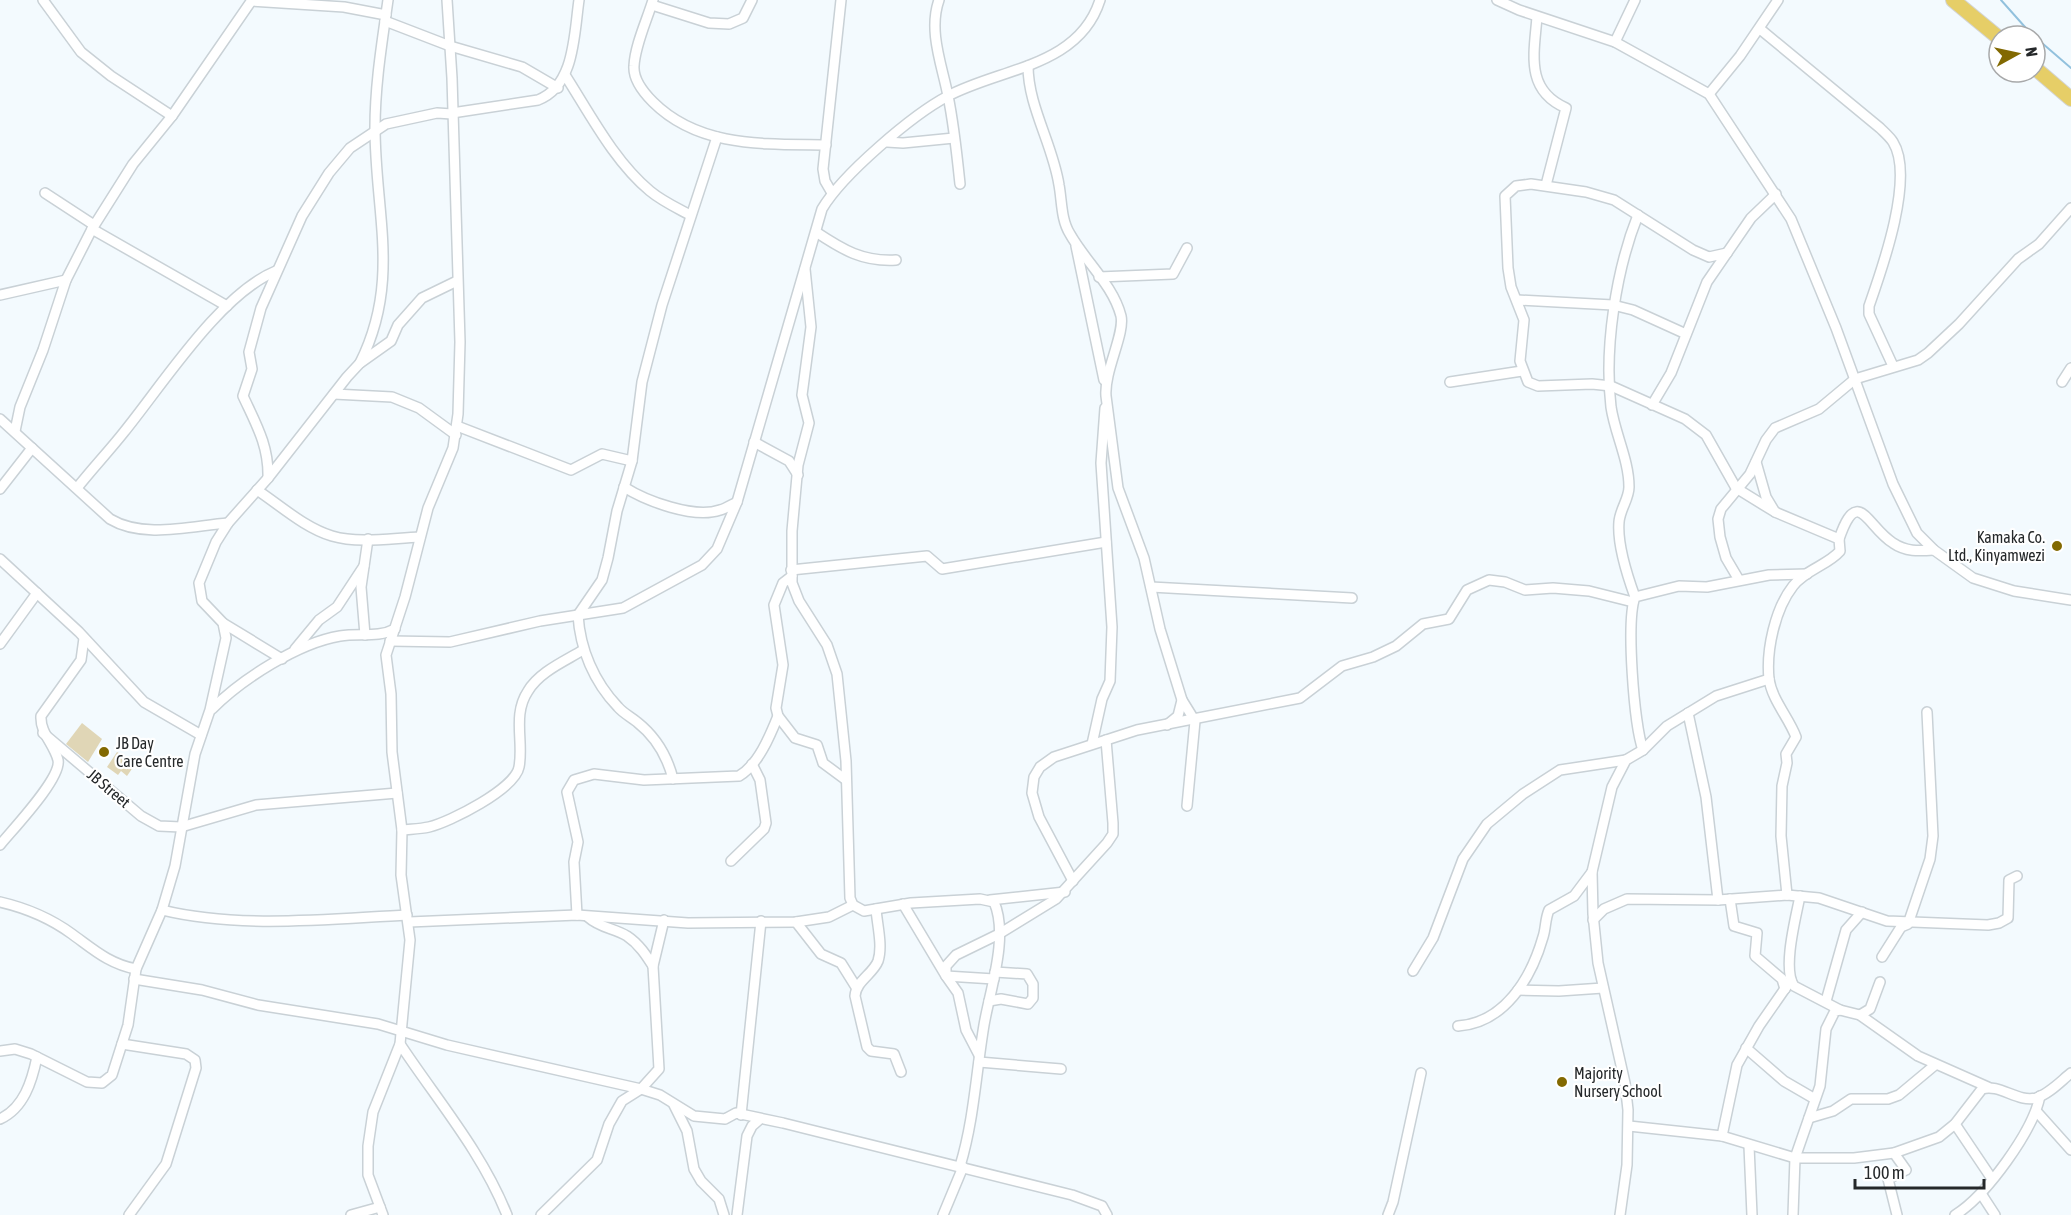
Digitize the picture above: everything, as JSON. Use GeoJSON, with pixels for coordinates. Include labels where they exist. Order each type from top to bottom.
{"type":"FeatureCollection","features":[{"type":"Feature","properties":{"kind":"main road"},"geometry":{"type":"LineString","coordinates":[[1953,0],[1987,28]]}},
{"type":"Feature","properties":{"kind":"main road"},"geometry":{"type":"LineString","coordinates":[[2047,78],[2071,99]]}},
{"type":"Feature","properties":{"kind":"street"},"geometry":{"type":"LineString","coordinates":[[43,0],[81,52],[111,76],[172,116]]}},
{"type":"Feature","properties":{"kind":"street"},"geometry":{"type":"LineString","coordinates":[[360,363],[373,332],[385,274],[375,131],[379,57],[388,0]]}},
{"type":"Feature","properties":{"kind":"street"},"geometry":{"type":"LineString","coordinates":[[351,1215],[381,1211],[368,1175],[368,1146],[373,1112],[400,1044],[410,940],[401,875],[402,830],[386,655],[420,537],[456,430],[460,342],[447,0]]}},
{"type":"Feature","properties":{"kind":"street"},"geometry":{"type":"LineString","coordinates":[[268,478],[268,461],[260,429],[243,396],[252,369],[249,352],[261,308],[276,271],[302,216],[329,173],[350,148],[386,124],[437,113],[452,114],[550,96],[558,88],[565,75],[579,0]]}},
{"type":"Feature","properties":{"kind":"street"},"geometry":{"type":"LineString","coordinates":[[752,0],[743,18],[720,24],[652,2],[633,67],[638,83],[670,119],[717,136],[755,144],[826,145]]}},
{"type":"Feature","properties":{"kind":"street"},"geometry":{"type":"LineString","coordinates":[[832,193],[825,181],[823,169],[841,0]]}},
{"type":"Feature","properties":{"kind":"street"},"geometry":{"type":"LineString","coordinates":[[939,0],[935,11],[935,40],[948,96],[960,184]]}},
{"type":"Feature","properties":{"kind":"street"},"geometry":{"type":"LineString","coordinates":[[390,641],[450,642],[578,615],[623,608],[702,566],[717,549],[737,502],[822,209],[832,193],[927,109],[948,96],[985,79],[1028,66],[1069,46],[1091,21],[1100,0]]}},
{"type":"Feature","properties":{"kind":"street"},"geometry":{"type":"LineString","coordinates":[[1497,0],[1537,17],[1615,42],[1709,94],[1791,219],[1855,379],[1905,513],[1917,533],[1934,550],[1973,578],[2014,591],[2071,600]]}},
{"type":"Feature","properties":{"kind":"street"},"geometry":{"type":"LineString","coordinates":[[1615,42],[1635,0]]}},
{"type":"Feature","properties":{"kind":"street"},"geometry":{"type":"LineString","coordinates":[[1709,94],[1760,29],[1778,0]]}},
{"type":"Feature","properties":{"kind":"street"},"geometry":{"type":"LineString","coordinates":[[15,431],[20,407],[43,350],[66,280],[93,227],[133,164],[172,116],[252,1],[314,3],[385,18],[450,46],[522,67],[558,88]]}},
{"type":"Feature","properties":{"kind":"street"},"geometry":{"type":"LineString","coordinates":[[1537,17],[1535,72],[1546,96],[1566,108],[1546,185]]}},
{"type":"Feature","properties":{"kind":"street"},"geometry":{"type":"LineString","coordinates":[[1760,29],[1893,141],[1898,154],[1896,223],[1869,306],[1869,314],[1893,366]]}},
{"type":"Feature","properties":{"kind":"street"},"geometry":{"type":"LineString","coordinates":[[1028,66],[1028,83],[1051,149],[1065,223],[1076,244],[1117,304],[1122,320],[1105,383]]}},
{"type":"Feature","properties":{"kind":"street"},"geometry":{"type":"LineString","coordinates":[[1017,70],[1028,83]]}},
{"type":"Feature","properties":{"kind":"street"},"geometry":{"type":"LineString","coordinates":[[565,75],[618,157],[652,193],[690,215]]}},
{"type":"Feature","properties":{"kind":"street"},"geometry":{"type":"LineString","coordinates":[[673,779],[663,752],[653,736],[619,709],[604,689],[583,650],[578,615],[602,580],[632,461],[642,382],[662,305],[717,136]]}},
{"type":"Feature","properties":{"kind":"street"},"geometry":{"type":"LineString","coordinates":[[887,142],[903,144],[954,138]]}},
{"type":"Feature","properties":{"kind":"street"},"geometry":{"type":"LineString","coordinates":[[1727,253],[1709,257],[1701,254],[1614,200],[1546,185],[1516,186],[1505,196],[1508,268],[1524,320],[1520,361],[1522,372],[1528,382],[1538,386],[1592,384],[1611,387],[1684,419],[1706,435],[1736,488],[1775,513],[1839,539]]}},
{"type":"Feature","properties":{"kind":"street"},"geometry":{"type":"LineString","coordinates":[[45,193],[93,227],[227,306]]}},
{"type":"Feature","properties":{"kind":"street"},"geometry":{"type":"LineString","coordinates":[[1652,405],[1671,373],[1707,282],[1751,218],[1776,194]]}},
{"type":"Feature","properties":{"kind":"street"},"geometry":{"type":"LineString","coordinates":[[1739,580],[1726,558],[1718,519],[1721,509],[1749,474],[1775,428],[1819,409],[1855,379],[1893,366],[1911,363],[1928,353],[1959,324],[2018,259],[2039,244],[2071,208]]}},
{"type":"Feature","properties":{"kind":"street"},"geometry":{"type":"LineString","coordinates":[[1638,215],[1626,245],[1613,305],[1611,406],[1629,489],[1621,511],[1619,529],[1634,600],[1634,701],[1636,732],[1643,750]]}},
{"type":"Feature","properties":{"kind":"street"},"geometry":{"type":"LineString","coordinates":[[816,232],[852,255],[865,259],[896,260]]}},
{"type":"Feature","properties":{"kind":"street"},"geometry":{"type":"LineString","coordinates":[[1076,244],[1105,383],[1118,488],[1137,532],[1182,700],[1195,721],[1187,806]]}},
{"type":"Feature","properties":{"kind":"street"},"geometry":{"type":"LineString","coordinates":[[1099,277],[1173,274],[1187,248]]}},
{"type":"Feature","properties":{"kind":"street"},"geometry":{"type":"LineString","coordinates":[[806,268],[811,327],[802,395],[809,423],[802,447],[798,475],[792,531],[792,573],[798,601],[834,661],[846,780],[849,886],[853,905],[864,911],[903,904],[990,900],[1065,892]]}},
{"type":"Feature","properties":{"kind":"street"},"geometry":{"type":"LineString","coordinates":[[77,488],[160,384],[227,306],[259,279],[276,271]]}},
{"type":"Feature","properties":{"kind":"street"},"geometry":{"type":"LineString","coordinates":[[0,295],[66,280]]}},
{"type":"Feature","properties":{"kind":"street"},"geometry":{"type":"LineString","coordinates":[[286,656],[223,623],[202,601],[198,591],[199,583],[216,542],[228,523],[268,478],[360,363],[391,341],[398,325],[422,298],[457,281]]}},
{"type":"Feature","properties":{"kind":"street"},"geometry":{"type":"LineString","coordinates":[[1517,300],[1613,305],[1633,310],[1686,334]]}},
{"type":"Feature","properties":{"kind":"street"},"geometry":{"type":"LineString","coordinates":[[2062,382],[2071,368]]}},
{"type":"Feature","properties":{"kind":"street"},"geometry":{"type":"LineString","coordinates":[[1450,382],[1522,372]]}},
{"type":"Feature","properties":{"kind":"street"},"geometry":{"type":"LineString","coordinates":[[334,394],[392,397],[419,408],[456,430],[571,470],[602,454],[632,461]]}},
{"type":"Feature","properties":{"kind":"street"},"geometry":{"type":"LineString","coordinates":[[1092,744],[1102,699],[1110,681],[1112,627],[1101,463],[1106,396]]}},
{"type":"Feature","properties":{"kind":"street"},"geometry":{"type":"LineString","coordinates":[[0,419],[110,519],[124,528],[139,530],[228,523]]}},
{"type":"Feature","properties":{"kind":"street"},"geometry":{"type":"LineString","coordinates":[[754,442],[789,461],[798,475]]}},
{"type":"Feature","properties":{"kind":"street"},"geometry":{"type":"LineString","coordinates":[[0,489],[32,448]]}},
{"type":"Feature","properties":{"kind":"street"},"geometry":{"type":"LineString","coordinates":[[1756,462],[1766,497],[1775,513]]}},
{"type":"Feature","properties":{"kind":"street"},"geometry":{"type":"LineString","coordinates":[[624,487],[638,496],[696,513],[720,510],[737,502]]}},
{"type":"Feature","properties":{"kind":"street"},"geometry":{"type":"LineString","coordinates":[[257,490],[312,528],[333,536],[368,539],[420,537]]}},
{"type":"Feature","properties":{"kind":"street"},"geometry":{"type":"LineString","coordinates":[[1787,895],[1781,836],[1782,786],[1787,763],[1786,754],[1796,737],[1769,679],[1773,633],[1778,617],[1794,585],[1835,557],[1840,551],[1839,539],[1846,519],[1851,513],[1857,512],[1868,517],[1885,538],[1895,545],[1914,552],[1934,550]]}},
{"type":"Feature","properties":{"kind":"street"},"geometry":{"type":"LineString","coordinates":[[365,635],[361,609],[368,539]]}},
{"type":"Feature","properties":{"kind":"street"},"geometry":{"type":"LineString","coordinates":[[846,780],[823,763],[818,745],[795,738],[778,716],[776,708],[783,665],[774,605],[783,583],[792,573],[927,556],[942,569],[1106,542]]}},
{"type":"Feature","properties":{"kind":"street"},"geometry":{"type":"LineString","coordinates":[[0,560],[84,638],[144,702],[201,735]]}},
{"type":"Feature","properties":{"kind":"street"},"geometry":{"type":"LineString","coordinates":[[286,656],[320,620],[337,607],[364,566]]}},
{"type":"Feature","properties":{"kind":"street"},"geometry":{"type":"LineString","coordinates":[[1073,881],[1039,818],[1032,793],[1034,777],[1040,766],[1054,757],[1106,740],[1167,725],[1300,698],[1342,666],[1373,657],[1396,646],[1424,624],[1449,619],[1460,598],[1479,583],[1505,582],[1525,590],[1553,588],[1589,591],[1634,600],[1679,586],[1707,587],[1769,575],[1808,574]]}},
{"type":"Feature","properties":{"kind":"street"},"geometry":{"type":"LineString","coordinates":[[1151,587],[1352,598]]}},
{"type":"Feature","properties":{"kind":"street"},"geometry":{"type":"LineString","coordinates":[[0,644],[37,593]]}},
{"type":"Feature","properties":{"kind":"street"},"geometry":{"type":"LineString","coordinates":[[0,1051],[15,1049],[37,1057],[87,1082],[102,1083],[112,1076],[128,1024],[135,974],[162,910],[175,866],[201,735],[210,710],[226,638],[223,623]]}},
{"type":"Feature","properties":{"kind":"street"},"geometry":{"type":"LineString","coordinates":[[210,710],[234,687],[286,656],[323,639],[380,635],[395,629]]}},
{"type":"Feature","properties":{"kind":"street"},"geometry":{"type":"LineString","coordinates":[[0,845],[19,824],[56,771],[57,758],[44,733],[40,716],[81,660],[84,638]]}},
{"type":"Feature","properties":{"kind":"street"},"geometry":{"type":"LineString","coordinates":[[402,830],[430,826],[463,814],[507,784],[519,767],[518,725],[527,691],[537,680],[583,650]]}},
{"type":"Feature","properties":{"kind":"street"},"geometry":{"type":"LineString","coordinates":[[81,660],[102,656]]}},
{"type":"Feature","properties":{"kind":"street"},"geometry":{"type":"LineString","coordinates":[[1413,971],[1433,938],[1462,859],[1487,824],[1523,794],[1560,770],[1626,760],[1643,750],[1668,726],[1716,696],[1769,679]]}},
{"type":"Feature","properties":{"kind":"street"},"geometry":{"type":"LineString","coordinates":[[1167,725],[1178,716],[1182,700]]}},
{"type":"Feature","properties":{"kind":"street"},"geometry":{"type":"LineString","coordinates":[[1882,957],[1901,927],[1908,924],[1930,859],[1933,836],[1927,712]]}},
{"type":"Feature","properties":{"kind":"street"},"geometry":{"type":"LineString","coordinates":[[1688,713],[1707,797],[1718,900]]}},
{"type":"Feature","properties":{"kind":"street"},"geometry":{"type":"LineString","coordinates":[[577,915],[574,862],[578,842],[568,807],[569,786],[581,776],[594,774],[644,780],[735,777],[743,774],[752,764],[770,738],[778,716]]}},
{"type":"Feature","properties":{"kind":"street","name":"JB Street"},"geometry":{"type":"LineString","coordinates":[[44,733],[141,816],[159,826],[181,827]]}},
{"type":"Feature","properties":{"kind":"street"},"geometry":{"type":"LineString","coordinates":[[946,976],[946,966],[951,959],[999,934],[1065,892],[1113,834],[1106,740]]}},
{"type":"Feature","properties":{"kind":"street"},"geometry":{"type":"LineString","coordinates":[[1620,1215],[1629,1126],[1625,1083],[1603,988],[1593,920],[1592,872],[1612,787],[1626,760]]}},
{"type":"Feature","properties":{"kind":"street"},"geometry":{"type":"LineString","coordinates":[[731,861],[764,829],[766,823],[760,780],[752,764]]}},
{"type":"Feature","properties":{"kind":"street"},"geometry":{"type":"LineString","coordinates":[[181,827],[256,805],[397,793]]}},
{"type":"Feature","properties":{"kind":"street"},"geometry":{"type":"LineString","coordinates":[[1458,1026],[1482,1022],[1505,1006],[1518,990],[1542,940],[1549,910],[1574,896],[1592,872]]}},
{"type":"Feature","properties":{"kind":"street"},"geometry":{"type":"LineString","coordinates":[[1593,920],[1604,909],[1627,899],[1718,900],[1787,895],[1819,898],[1887,921],[1908,924],[1988,925],[2006,920],[2009,913],[2009,880],[2017,876]]}},
{"type":"Feature","properties":{"kind":"street"},"geometry":{"type":"LineString","coordinates":[[1800,896],[1790,956],[1791,980],[1798,989],[1840,1010],[1860,1015],[1918,1056],[1988,1087],[2029,1099],[2040,1096],[2071,1073]]}},
{"type":"Feature","properties":{"kind":"street"},"geometry":{"type":"LineString","coordinates":[[998,917],[1005,903],[1015,897]]}},
{"type":"Feature","properties":{"kind":"street"},"geometry":{"type":"LineString","coordinates":[[1730,899],[1734,926],[1757,933],[1755,956],[1760,963],[1782,979],[1785,989]]}},
{"type":"Feature","properties":{"kind":"street"},"geometry":{"type":"LineString","coordinates":[[943,1215],[961,1167],[973,1111],[979,1059],[994,975],[999,934],[998,917],[994,902],[990,900]]}},
{"type":"Feature","properties":{"kind":"street"},"geometry":{"type":"LineString","coordinates":[[0,902],[25,908],[72,934],[104,958],[135,974],[258,1005],[345,1017],[402,1030],[447,1046],[641,1089],[660,1095],[694,1116],[727,1119],[732,1114],[741,1115],[961,1167],[1092,1201],[1102,1206],[1107,1215]]}},
{"type":"Feature","properties":{"kind":"street"},"geometry":{"type":"LineString","coordinates":[[903,904],[958,993],[966,1030],[979,1059]]}},
{"type":"Feature","properties":{"kind":"street"},"geometry":{"type":"LineString","coordinates":[[162,910],[190,917],[249,920],[577,915],[688,923],[796,922],[829,916],[853,905]]}},
{"type":"Feature","properties":{"kind":"street"},"geometry":{"type":"LineString","coordinates":[[856,987],[873,970],[879,958],[876,909]]}},
{"type":"Feature","properties":{"kind":"street"},"geometry":{"type":"LineString","coordinates":[[1826,1001],[1846,930],[1862,912]]}},
{"type":"Feature","properties":{"kind":"street"},"geometry":{"type":"LineString","coordinates":[[587,917],[600,927],[628,936],[645,952],[653,966]]}},
{"type":"Feature","properties":{"kind":"street"},"geometry":{"type":"LineString","coordinates":[[541,1215],[597,1160],[622,1101],[641,1089],[659,1069],[653,966],[664,920]]}},
{"type":"Feature","properties":{"kind":"street"},"geometry":{"type":"LineString","coordinates":[[741,1115],[761,921]]}},
{"type":"Feature","properties":{"kind":"street"},"geometry":{"type":"LineString","coordinates":[[796,922],[820,954],[841,963],[856,987],[855,996],[867,1047],[871,1050],[894,1054],[902,1072]]}},
{"type":"Feature","properties":{"kind":"street"},"geometry":{"type":"LineString","coordinates":[[946,976],[1027,974],[1033,984],[1033,998],[1028,1004],[1001,999],[989,1000]]}},
{"type":"Feature","properties":{"kind":"street"},"geometry":{"type":"LineString","coordinates":[[1722,1136],[1737,1065],[1791,980]]}},
{"type":"Feature","properties":{"kind":"street"},"geometry":{"type":"LineString","coordinates":[[1860,1015],[1870,1009],[1880,982]]}},
{"type":"Feature","properties":{"kind":"street"},"geometry":{"type":"LineString","coordinates":[[1518,990],[1559,992],[1603,988]]}},
{"type":"Feature","properties":{"kind":"street"},"geometry":{"type":"LineString","coordinates":[[1793,1215],[1795,1158],[1821,1081],[1827,1026],[1835,1011],[1840,1010]]}},
{"type":"Feature","properties":{"kind":"street"},"geometry":{"type":"LineString","coordinates":[[122,1044],[186,1054],[195,1060],[196,1068],[166,1164],[129,1215]]}},
{"type":"Feature","properties":{"kind":"street"},"geometry":{"type":"LineString","coordinates":[[400,1044],[420,1077],[443,1103],[496,1188],[507,1215]]}},
{"type":"Feature","properties":{"kind":"street"},"geometry":{"type":"LineString","coordinates":[[1746,1048],[1784,1081],[1815,1099]]}},
{"type":"Feature","properties":{"kind":"street"},"geometry":{"type":"LineString","coordinates":[[0,1119],[13,1110],[26,1093],[37,1057]]}},
{"type":"Feature","properties":{"kind":"street"},"geometry":{"type":"LineString","coordinates":[[979,1059],[1061,1069]]}},
{"type":"Feature","properties":{"kind":"street"},"geometry":{"type":"LineString","coordinates":[[1809,1118],[1833,1111],[1851,1100],[1888,1099],[1899,1095],[1935,1065]]}},
{"type":"Feature","properties":{"kind":"street"},"geometry":{"type":"LineString","coordinates":[[1388,1215],[1393,1202],[1421,1073]]}},
{"type":"Feature","properties":{"kind":"street"},"geometry":{"type":"LineString","coordinates":[[1629,1126],[1722,1136],[1795,1158],[1854,1158],[1894,1154],[1939,1137],[1955,1124],[1975,1096],[1988,1087]]}},
{"type":"Feature","properties":{"kind":"street"},"geometry":{"type":"LineString","coordinates":[[1955,1215],[1982,1195],[2037,1112],[2040,1096]]}},
{"type":"Feature","properties":{"kind":"street"},"geometry":{"type":"LineString","coordinates":[[674,1105],[687,1131],[694,1169],[701,1181],[719,1199],[724,1215]]}},
{"type":"Feature","properties":{"kind":"street"},"geometry":{"type":"LineString","coordinates":[[2037,1112],[2071,1150]]}},
{"type":"Feature","properties":{"kind":"street"},"geometry":{"type":"LineString","coordinates":[[737,1215],[747,1136],[760,1119]]}},
{"type":"Feature","properties":{"kind":"street"},"geometry":{"type":"LineString","coordinates":[[1955,1124],[1992,1179]]}},
{"type":"Feature","properties":{"kind":"street"},"geometry":{"type":"LineString","coordinates":[[1749,1146],[1752,1215]]}},
{"type":"Feature","properties":{"kind":"street"},"geometry":{"type":"LineString","coordinates":[[1894,1154],[1906,1170],[1888,1179],[1897,1215]]}},
{"type":"Feature","properties":{"kind":"street"},"geometry":{"type":"LineString","coordinates":[[1982,1195],[1995,1215]]}},
{"type":"Feature","properties":{"kind":"shaded area"},"geometry":{"type":"Polygon","coordinates":[[[82,723],[102,739],[88,762],[66,744],[82,723]]]}},
{"type":"Feature","properties":{"kind":"shaded area"},"geometry":{"type":"Polygon","coordinates":[[[117,752],[136,763],[127,776],[121,771],[118,775],[107,767],[117,752]]]}},
{"type":"Feature","properties":{"kind":"waterway"},"geometry":{"type":"LineString","coordinates":[[2001,0],[2022,24]]}},
{"type":"Feature","properties":{"kind":"waterway"},"geometry":{"type":"LineString","coordinates":[[2047,47],[2071,68]]}},
{"type":"Feature","properties":{"kind":"place","name":"Kamaka Co. Ltd., Kinyamwezi"},"geometry":{"type":"Point","coordinates":[2057,546]}},
{"type":"Feature","properties":{"kind":"place","name":"JB Day Care Centre"},"geometry":{"type":"Point","coordinates":[104,752]}},
{"type":"Feature","properties":{"kind":"place","name":"Majority Nursery School"},"geometry":{"type":"Point","coordinates":[1562,1082]}}]}
